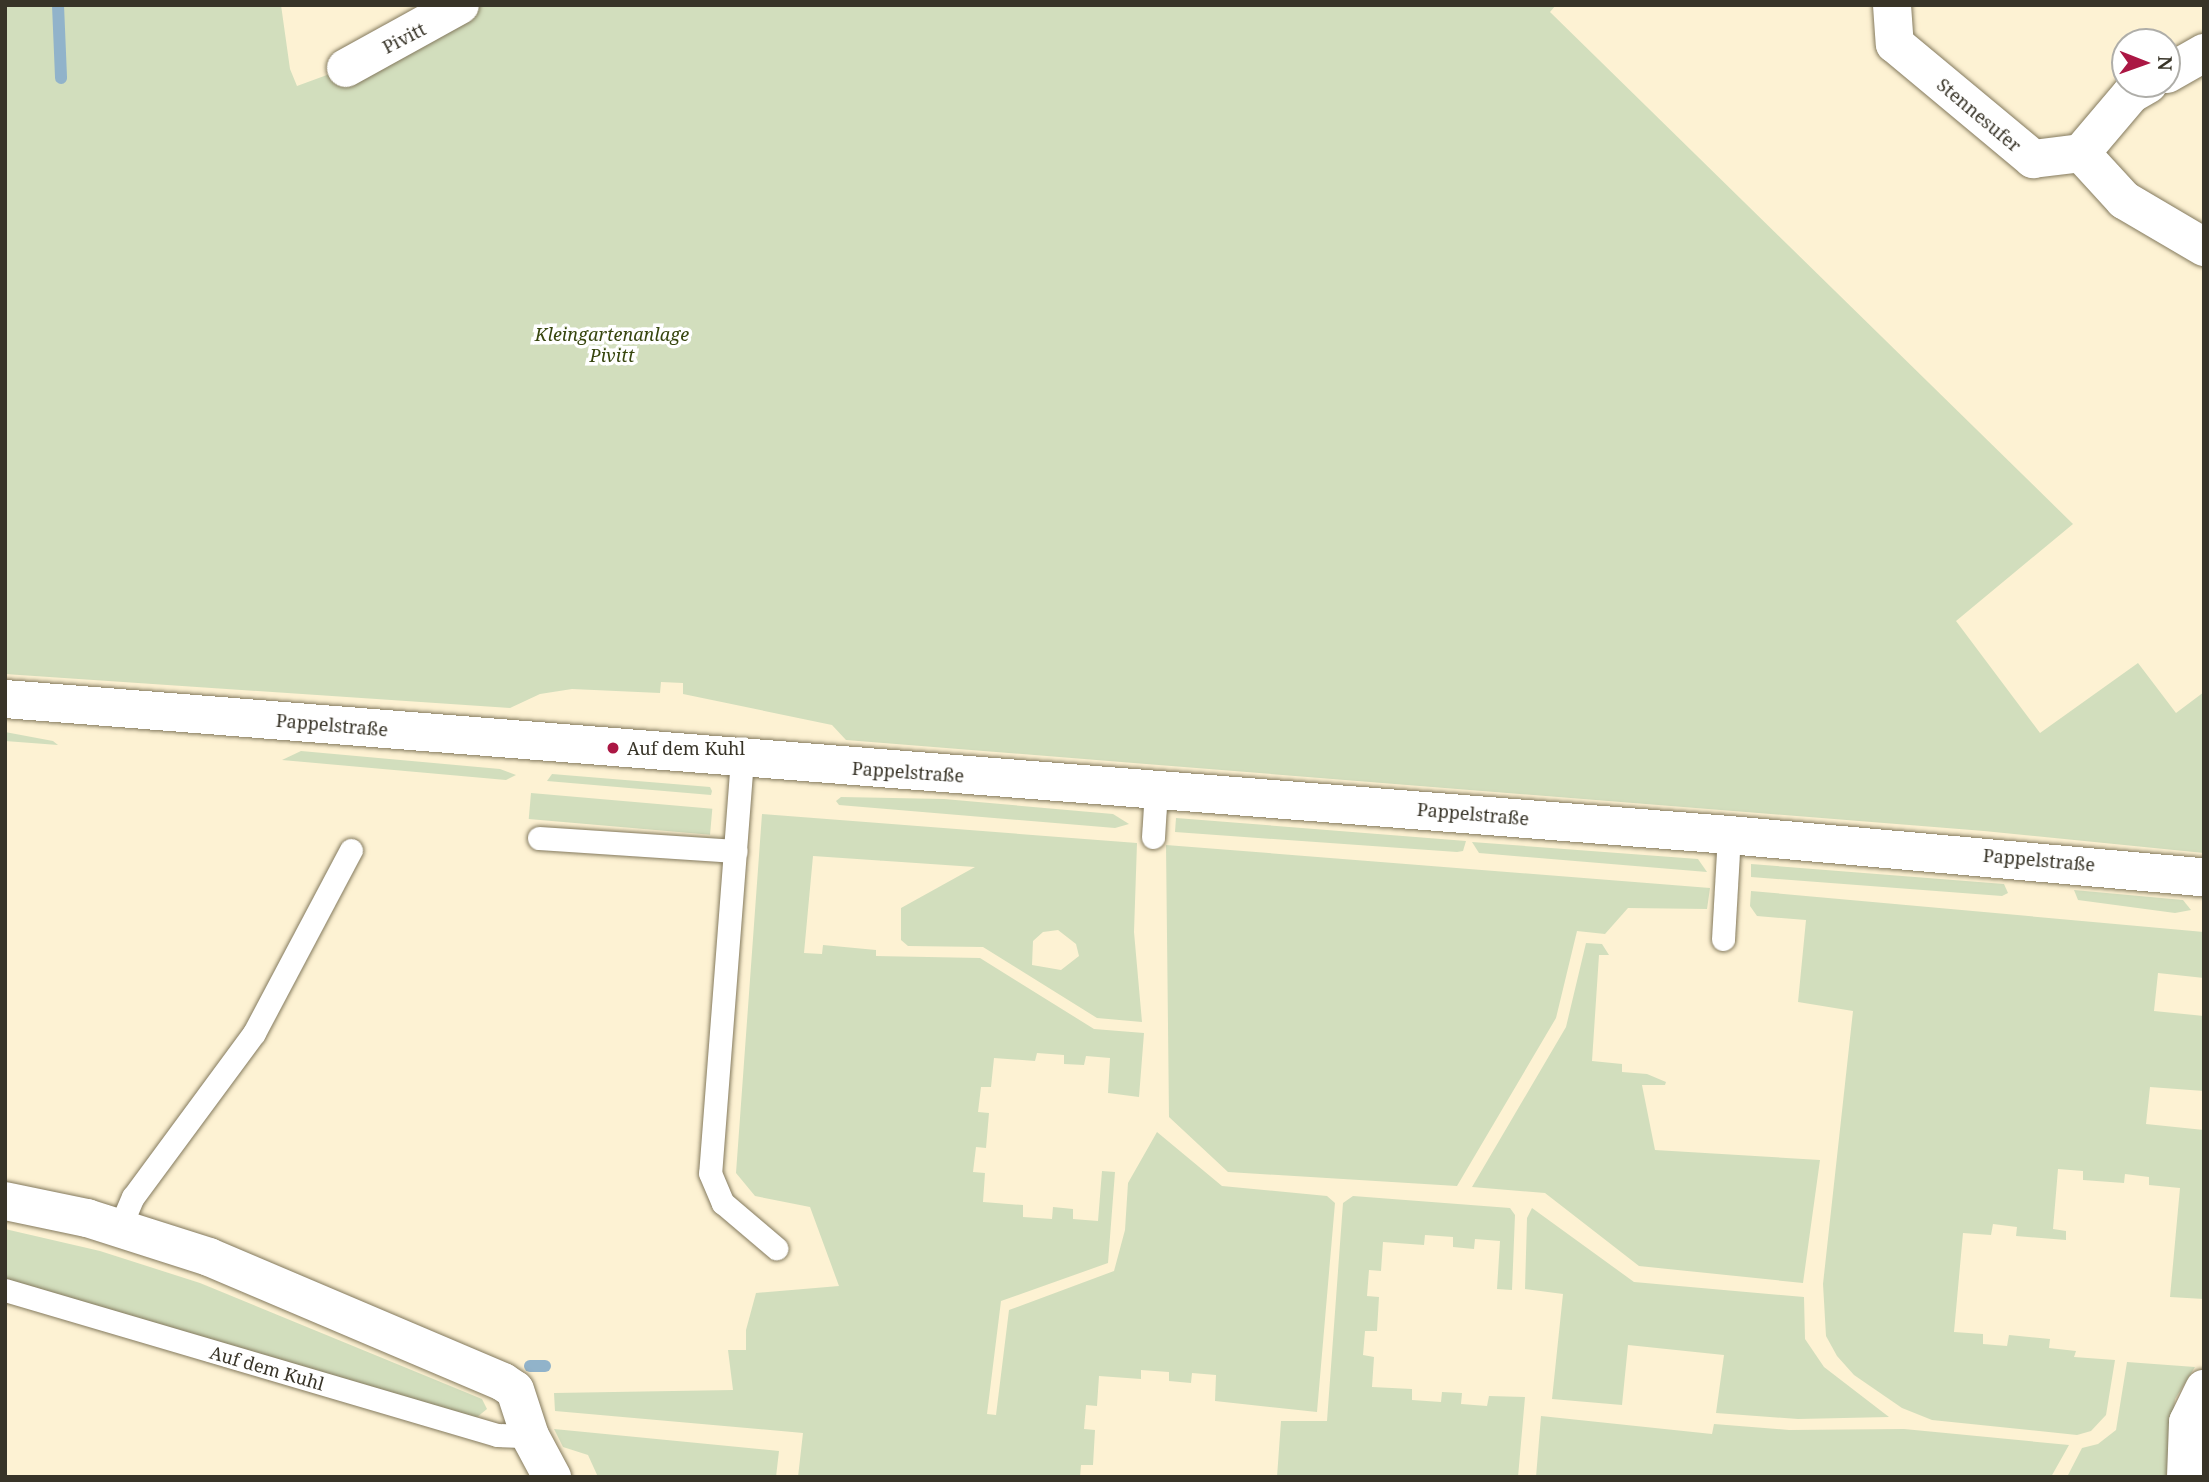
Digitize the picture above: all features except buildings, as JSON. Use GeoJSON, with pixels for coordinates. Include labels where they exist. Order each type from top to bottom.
{"type":"FeatureCollection","features":[{"type":"Feature","properties":{"kind":"street","name":"Pivitt"},"geometry":{"type":"LineString","coordinates":[[346,68],[460,5]]}},
{"type":"Feature","properties":{"kind":"street","name":"Stennesufer"},"geometry":{"type":"LineString","coordinates":[[1892,5],[1895,44],[2032,159],[2081,153]]}},
{"type":"Feature","properties":{"kind":"street"},"geometry":{"type":"LineString","coordinates":[[2181,66],[2204,53]]}},
{"type":"Feature","properties":{"kind":"street"},"geometry":{"type":"LineString","coordinates":[[2128,98],[2081,153],[2124,200],[2204,247]]}},
{"type":"Feature","properties":{"kind":"street","name":"Pappelstraße"},"geometry":{"type":"LineString","coordinates":[[5,699],[742,760],[1729,835],[2204,877]]}},
{"type":"Feature","properties":{"kind":"street"},"geometry":{"type":"LineString","coordinates":[[5,1201],[120,1227],[209,1257],[503,1382],[515,1390],[530,1436],[552,1477]]}},
{"type":"Feature","properties":{"kind":"street"},"geometry":{"type":"LineString","coordinates":[[2186,1477],[2188,1422],[2204,1389]]}},
{"type":"Feature","properties":{"kind":"lane"},"geometry":{"type":"LineString","coordinates":[[742,760],[710,1173],[723,1203],[776,1248]]}},
{"type":"Feature","properties":{"kind":"lane"},"geometry":{"type":"LineString","coordinates":[[1153,836],[1156,790]]}},
{"type":"Feature","properties":{"kind":"lane"},"geometry":{"type":"LineString","coordinates":[[1723,939],[1729,835]]}},
{"type":"Feature","properties":{"kind":"lane"},"geometry":{"type":"LineString","coordinates":[[539,838],[736,851]]}},
{"type":"Feature","properties":{"kind":"lane"},"geometry":{"type":"LineString","coordinates":[[120,1227],[133,1197],[254,1033],[351,850]]}},
{"type":"Feature","properties":{"kind":"lane","name":"Auf dem Kuhl"},"geometry":{"type":"LineString","coordinates":[[5,1290],[497,1436],[530,1436]]}},
{"type":"Feature","properties":{"kind":"green space","name":"Kleingartenanlage Pivitt"},"geometry":{"type":"Polygon","coordinates":[[[5,5],[281,5],[290,69],[297,86],[346,68],[460,5],[1556,5],[1550,12],[2073,524],[1956,621],[2040,733],[2138,663],[2176,713],[2204,692],[2204,853],[1984,831],[846,740],[832,725],[683,694],[683,683],[661,682],[660,693],[572,689],[540,694],[510,708],[5,674],[5,5]]]}},
{"type":"Feature","properties":{"kind":"green space"},"geometry":{"type":"Polygon","coordinates":[[[5,732],[53,741],[58,745],[5,741],[5,732]]]}},
{"type":"Feature","properties":{"kind":"green space"},"geometry":{"type":"Polygon","coordinates":[[[301,751],[500,769],[516,775],[506,780],[282,760],[301,751]]]}},
{"type":"Feature","properties":{"kind":"green space"},"geometry":{"type":"Polygon","coordinates":[[[552,774],[710,787],[712,791],[711,795],[547,781],[552,774]]]}},
{"type":"Feature","properties":{"kind":"green space"},"geometry":{"type":"Polygon","coordinates":[[[531,793],[712,809],[710,835],[529,819],[531,793]]]}},
{"type":"Feature","properties":{"kind":"green space"},"geometry":{"type":"Polygon","coordinates":[[[841,797],[944,799],[1113,814],[1129,824],[1115,828],[839,805],[836,801],[841,797]]]}},
{"type":"Feature","properties":{"kind":"green space"},"geometry":{"type":"Polygon","coordinates":[[[762,814],[1137,843],[1134,932],[1142,1022],[1097,1018],[983,947],[908,946],[901,940],[901,908],[975,867],[813,856],[804,953],[822,954],[823,945],[876,950],[876,956],[980,958],[1094,1029],[1144,1033],[1139,1097],[1108,1093],[1110,1058],[1086,1056],[1084,1065],[1064,1064],[1064,1055],[1037,1053],[1035,1061],[994,1058],[991,1087],[981,1087],[978,1112],[989,1113],[986,1148],[976,1147],[973,1172],[985,1173],[983,1202],[1023,1205],[1023,1217],[1052,1219],[1053,1207],[1073,1209],[1073,1219],[1098,1221],[1102,1171],[1115,1172],[1108,1263],[1001,1301],[987,1414],[996,1415],[1009,1310],[1114,1271],[1125,1230],[1128,1183],[1157,1132],[1222,1186],[1327,1196],[1335,1203],[1317,1412],[1215,1401],[1216,1375],[1192,1373],[1191,1383],[1169,1381],[1169,1372],[1141,1370],[1141,1379],[1099,1376],[1097,1406],[1086,1405],[1084,1429],[1095,1430],[1093,1465],[1081,1465],[1080,1477],[798,1477],[803,1433],[555,1411],[554,1393],[733,1390],[728,1350],[746,1350],[746,1330],[756,1293],[839,1286],[810,1207],[755,1196],[736,1173],[762,814]],[[1058,930],[1043,932],[1033,941],[1032,965],[1061,970],[1079,956],[1076,944],[1058,930]]]}},
{"type":"Feature","properties":{"kind":"green space"},"geometry":{"type":"Polygon","coordinates":[[[1176,818],[1466,841],[1463,851],[1457,852],[1175,832],[1176,818]]]}},
{"type":"Feature","properties":{"kind":"green space"},"geometry":{"type":"Polygon","coordinates":[[[1472,842],[1698,859],[1707,872],[1479,853],[1472,842]]]}},
{"type":"Feature","properties":{"kind":"green space"},"geometry":{"type":"Polygon","coordinates":[[[1166,845],[1710,888],[1707,909],[1628,908],[1605,934],[1577,931],[1556,1018],[1457,1186],[1228,1172],[1169,1117],[1166,845]]]}},
{"type":"Feature","properties":{"kind":"green space"},"geometry":{"type":"Polygon","coordinates":[[[1751,864],[2004,884],[2008,893],[2002,896],[1751,877],[1751,864]]]}},
{"type":"Feature","properties":{"kind":"green space"},"geometry":{"type":"Polygon","coordinates":[[[2074,890],[2183,900],[2191,910],[2175,913],[2078,900],[2074,890]]]}},
{"type":"Feature","properties":{"kind":"green space"},"geometry":{"type":"Polygon","coordinates":[[[1751,891],[2204,932],[2204,978],[2158,973],[2154,1011],[2204,1016],[2204,1091],[2150,1087],[2146,1124],[2204,1130],[2204,1299],[2170,1297],[2180,1188],[2149,1185],[2149,1177],[2125,1174],[2124,1183],[2083,1180],[2083,1171],[2058,1169],[2053,1229],[2066,1231],[2066,1240],[2016,1236],[2017,1227],[1993,1224],[1991,1235],[1963,1233],[1954,1332],[1983,1334],[1983,1344],[2007,1346],[2009,1335],[2050,1339],[2049,1348],[2076,1351],[2074,1357],[2115,1360],[2106,1415],[2091,1431],[2077,1435],[1932,1420],[1902,1408],[1854,1375],[1837,1356],[1826,1336],[1823,1284],[1853,1011],[1798,1002],[1806,920],[1757,916],[1750,906],[1751,891]]]}},
{"type":"Feature","properties":{"kind":"green space"},"geometry":{"type":"Polygon","coordinates":[[[1586,943],[1602,944],[1609,955],[1599,955],[1592,1061],[1622,1064],[1622,1072],[1647,1074],[1666,1082],[1665,1085],[1642,1085],[1655,1150],[1820,1160],[1803,1283],[1639,1266],[1545,1193],[1472,1187],[1566,1027],[1586,943]]]}},
{"type":"Feature","properties":{"kind":"green space"},"geometry":{"type":"Polygon","coordinates":[[[1353,1196],[1510,1208],[1515,1215],[1512,1290],[1497,1289],[1500,1241],[1475,1239],[1474,1249],[1453,1247],[1453,1237],[1425,1235],[1424,1245],[1383,1242],[1381,1271],[1369,1270],[1367,1296],[1379,1297],[1377,1331],[1365,1331],[1363,1355],[1374,1357],[1372,1387],[1412,1389],[1412,1400],[1441,1402],[1442,1392],[1462,1393],[1461,1404],[1487,1406],[1489,1396],[1525,1397],[1518,1477],[1277,1477],[1281,1421],[1327,1421],[1343,1203],[1353,1196]]]}},
{"type":"Feature","properties":{"kind":"green space"},"geometry":{"type":"Polygon","coordinates":[[[1532,1208],[1634,1282],[1804,1297],[1805,1339],[1824,1367],[1889,1417],[1798,1419],[1716,1413],[1724,1355],[1628,1345],[1622,1405],[1552,1399],[1563,1294],[1525,1289],[1527,1218],[1532,1208]]]}},
{"type":"Feature","properties":{"kind":"green space"},"geometry":{"type":"Polygon","coordinates":[[[5,1229],[100,1251],[200,1283],[482,1399],[487,1409],[476,1418],[455,1413],[5,1279],[5,1229]]]}},
{"type":"Feature","properties":{"kind":"green space"},"geometry":{"type":"Polygon","coordinates":[[[2127,1362],[2195,1367],[2175,1399],[2166,1477],[2067,1477],[2082,1448],[2098,1444],[2116,1430],[2127,1362]]]}},
{"type":"Feature","properties":{"kind":"green space"},"geometry":{"type":"Polygon","coordinates":[[[1541,1416],[1712,1434],[1714,1424],[1789,1430],[1904,1429],[2069,1445],[2051,1477],[1536,1477],[1541,1416]]]}},
{"type":"Feature","properties":{"kind":"green space"},"geometry":{"type":"Polygon","coordinates":[[[554,1429],[779,1451],[776,1477],[598,1477],[588,1455],[563,1447],[554,1429]]]}},
{"type":"Feature","properties":{"kind":"waterway"},"geometry":{"type":"LineString","coordinates":[[58,5],[61,78]]}},
{"type":"Feature","properties":{"kind":"waterway"},"geometry":{"type":"LineString","coordinates":[[530,1366],[545,1366]]}},
{"type":"Feature","properties":{"kind":"place","name":"Auf dem Kuhl"},"geometry":{"type":"Point","coordinates":[613,748]}}]}
